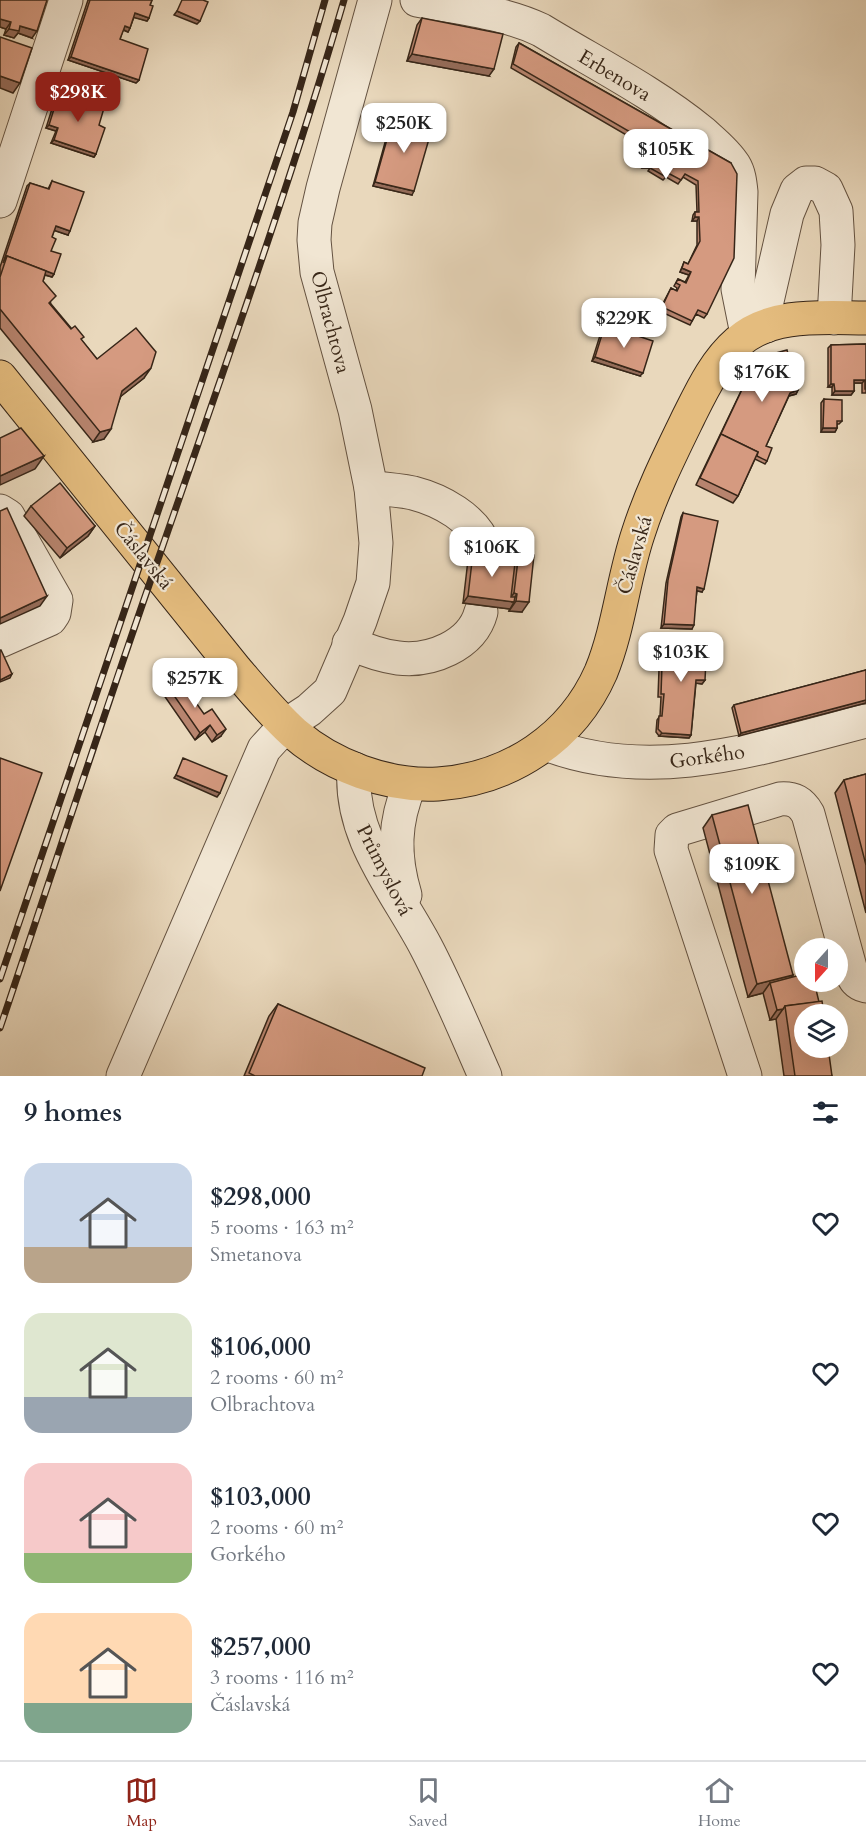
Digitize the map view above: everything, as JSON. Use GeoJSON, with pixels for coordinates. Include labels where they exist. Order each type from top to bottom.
{"type":"FeatureCollection","features":[{"type":"Feature","properties":{"kind":"main road"},"geometry":{"type":"LineString","coordinates":[[757,330],[787,321],[866,318]]}},
{"type":"Feature","properties":{"kind":"main road","name":"Čáslavská"},"geometry":{"type":"LineString","coordinates":[[0,377],[236,670],[286,725],[324,754],[354,769],[390,781],[410,784],[442,784],[480,778],[516,764],[546,744],[572,720],[593,688],[608,651],[638,535],[668,460],[709,377],[727,352],[757,330]]}},
{"type":"Feature","properties":{"kind":"street"},"geometry":{"type":"LineString","coordinates":[[0,201],[66,0]]}},
{"type":"Feature","properties":{"kind":"street","name":"Olbrachtova"},"geometry":{"type":"LineString","coordinates":[[123,1076],[259,760],[269,742],[286,725],[297,701],[310,683],[349,643],[367,604],[373,583],[376,543],[371,488],[355,410],[317,272],[314,240],[315,223],[323,188],[375,0]]}},
{"type":"Feature","properties":{"kind":"street","name":"Erbenova"},"geometry":{"type":"LineString","coordinates":[[417,0],[508,17],[542,30],[663,103],[687,120],[727,155],[736,167],[740,184],[738,289],[757,330]]}},
{"type":"Feature","properties":{"kind":"street"},"geometry":{"type":"LineString","coordinates":[[757,330],[767,301],[787,214],[796,190],[806,183],[815,183],[826,189],[836,211],[838,245],[834,318]]}},
{"type":"Feature","properties":{"kind":"street"},"geometry":{"type":"LineString","coordinates":[[371,488],[412,493],[455,511],[481,538],[485,547],[487,570]]}},
{"type":"Feature","properties":{"kind":"street"},"geometry":{"type":"LineString","coordinates":[[0,511],[8,516],[56,600],[56,607],[50,619],[0,641]]}},
{"type":"Feature","properties":{"kind":"street"},"geometry":{"type":"LineString","coordinates":[[349,643],[374,653],[399,658],[428,656],[462,641],[476,626],[481,612]]}},
{"type":"Feature","properties":{"kind":"street","name":"Gorkého"},"geometry":{"type":"LineString","coordinates":[[546,744],[590,756],[653,763],[675,762],[742,752],[866,721]]}},
{"type":"Feature","properties":{"kind":"street","name":"Průmyslová"},"geometry":{"type":"LineString","coordinates":[[354,769],[353,791],[358,821],[379,867],[418,933],[485,1076]]}},
{"type":"Feature","properties":{"kind":"street","name":"Průmyslová"},"geometry":{"type":"LineString","coordinates":[[410,784],[399,812],[396,837],[403,888],[418,933]]}},
{"type":"Feature","properties":{"kind":"street"},"geometry":{"type":"LineString","coordinates":[[745,1076],[671,850],[672,835],[677,830],[780,800],[790,799],[798,802],[808,814],[854,979],[866,986]]}},
{"type":"Feature","properties":{"kind":"building"},"geometry":{"type":"Polygon","coordinates":[[[0,0],[47,0],[37,31],[20,26],[19,31],[9,29],[11,22],[0,19],[0,0]]]}},
{"type":"Feature","properties":{"kind":"building"},"geometry":{"type":"Polygon","coordinates":[[[90,0],[152,0],[150,5],[153,6],[149,18],[135,13],[130,28],[125,26],[120,39],[148,49],[139,80],[71,57],[90,0]]]}},
{"type":"Feature","properties":{"kind":"building"},"geometry":{"type":"Polygon","coordinates":[[[182,0],[208,2],[200,21],[177,11],[182,0]]]}},
{"type":"Feature","properties":{"kind":"building"},"geometry":{"type":"Polygon","coordinates":[[[422,18],[503,34],[494,69],[412,54],[422,18]]]}},
{"type":"Feature","properties":{"kind":"building"},"geometry":{"type":"Polygon","coordinates":[[[0,37],[32,48],[20,83],[0,76],[0,37]]]}},
{"type":"Feature","properties":{"kind":"building"},"geometry":{"type":"Polygon","coordinates":[[[519,43],[731,163],[737,174],[734,258],[707,314],[698,310],[692,321],[662,307],[671,288],[677,291],[680,285],[676,283],[678,279],[686,283],[691,272],[682,268],[684,262],[688,264],[700,241],[699,217],[695,217],[695,212],[699,212],[698,181],[685,174],[681,180],[668,173],[666,177],[650,168],[652,164],[644,165],[636,155],[644,140],[513,64],[519,43]]]}},
{"type":"Feature","properties":{"kind":"building"},"geometry":{"type":"Polygon","coordinates":[[[59,93],[104,108],[99,125],[105,128],[96,154],[54,140],[58,128],[49,125],[59,93]]]}},
{"type":"Feature","properties":{"kind":"building"},"geometry":{"type":"Polygon","coordinates":[[[424,117],[428,123],[433,125],[414,191],[375,182],[391,125],[397,127],[399,119],[410,122],[411,119],[424,117]]]}},
{"type":"Feature","properties":{"kind":"building"},"geometry":{"type":"Polygon","coordinates":[[[52,181],[84,192],[70,231],[56,226],[52,237],[56,239],[51,251],[61,254],[54,274],[7,256],[3,263],[30,183],[49,189],[52,181]]]}},
{"type":"Feature","properties":{"kind":"building"},"geometry":{"type":"Polygon","coordinates":[[[7,256],[46,271],[43,281],[56,296],[49,303],[71,329],[75,326],[84,337],[81,339],[97,359],[136,328],[156,352],[151,368],[122,391],[111,429],[100,432],[0,309],[0,277],[7,256]]]}},
{"type":"Feature","properties":{"kind":"building"},"geometry":{"type":"Polygon","coordinates":[[[605,325],[653,341],[643,373],[595,357],[605,325]]]}},
{"type":"Feature","properties":{"kind":"building"},"geometry":{"type":"Polygon","coordinates":[[[866,344],[866,389],[865,380],[854,380],[854,391],[835,391],[834,384],[831,384],[831,345],[866,344]]]}},
{"type":"Feature","properties":{"kind":"building"},"geometry":{"type":"Polygon","coordinates":[[[787,350],[798,390],[790,393],[766,446],[772,448],[767,461],[757,456],[758,452],[721,434],[719,438],[757,358],[787,350]]]}},
{"type":"Feature","properties":{"kind":"building"},"geometry":{"type":"Polygon","coordinates":[[[824,399],[842,400],[842,421],[837,421],[837,428],[823,428],[824,399]]]}},
{"type":"Feature","properties":{"kind":"building"},"geometry":{"type":"Polygon","coordinates":[[[21,428],[44,456],[0,476],[0,438],[21,428]]]}},
{"type":"Feature","properties":{"kind":"building"},"geometry":{"type":"Polygon","coordinates":[[[721,434],[758,452],[738,496],[700,478],[721,434]]]}},
{"type":"Feature","properties":{"kind":"building"},"geometry":{"type":"Polygon","coordinates":[[[60,483],[95,526],[67,548],[31,506],[60,483]]]}},
{"type":"Feature","properties":{"kind":"building"},"geometry":{"type":"Polygon","coordinates":[[[7,508],[47,596],[0,618],[0,511],[7,508]]]}},
{"type":"Feature","properties":{"kind":"building"},"geometry":{"type":"Polygon","coordinates":[[[683,513],[718,521],[704,589],[697,587],[694,625],[664,624],[668,580],[683,513]]]}},
{"type":"Feature","properties":{"kind":"building"},"geometry":{"type":"Polygon","coordinates":[[[473,553],[514,559],[511,597],[515,597],[514,602],[468,596],[473,553]]]}},
{"type":"Feature","properties":{"kind":"building"},"geometry":{"type":"Polygon","coordinates":[[[516,553],[534,555],[529,602],[516,601],[517,594],[514,593],[518,560],[516,560],[516,553]]]}},
{"type":"Feature","properties":{"kind":"building"},"geometry":{"type":"Polygon","coordinates":[[[663,637],[707,640],[705,680],[696,680],[691,735],[662,733],[658,729],[664,694],[661,694],[663,637]]]}},
{"type":"Feature","properties":{"kind":"building"},"geometry":{"type":"Polygon","coordinates":[[[0,650],[12,674],[0,680],[0,650]]]}},
{"type":"Feature","properties":{"kind":"building"},"geometry":{"type":"Polygon","coordinates":[[[866,670],[866,700],[741,733],[734,705],[866,670]]]}},
{"type":"Feature","properties":{"kind":"building"},"geometry":{"type":"Polygon","coordinates":[[[177,676],[204,714],[212,709],[226,729],[217,735],[210,725],[200,733],[166,684],[177,676]]]}},
{"type":"Feature","properties":{"kind":"building"},"geometry":{"type":"Polygon","coordinates":[[[0,758],[42,773],[0,891],[0,758]]]}},
{"type":"Feature","properties":{"kind":"building"},"geometry":{"type":"Polygon","coordinates":[[[183,758],[227,776],[220,793],[176,775],[183,758]]]}},
{"type":"Feature","properties":{"kind":"building"},"geometry":{"type":"Polygon","coordinates":[[[866,774],[866,865],[844,780],[866,774]]]}},
{"type":"Feature","properties":{"kind":"building"},"geometry":{"type":"Polygon","coordinates":[[[748,805],[793,975],[757,984],[712,815],[748,805]]]}},
{"type":"Feature","properties":{"kind":"building"},"geometry":{"type":"Polygon","coordinates":[[[794,977],[794,992],[817,992],[819,1002],[794,1004],[777,1010],[770,983],[794,977]]]}},
{"type":"Feature","properties":{"kind":"building"},"geometry":{"type":"Polygon","coordinates":[[[822,1001],[822,1004],[800,1004],[822,1001]]]}},
{"type":"Feature","properties":{"kind":"building"},"geometry":{"type":"Polygon","coordinates":[[[278,1004],[425,1068],[422,1076],[255,1076],[249,1073],[278,1004]]]}},
{"type":"Feature","properties":{"kind":"building"},"geometry":{"type":"Polygon","coordinates":[[[794,1005],[794,1058],[830,1058],[832,1076],[795,1076],[785,1006],[794,1005]]]}},
{"type":"Feature","properties":{"kind":"railway"},"geometry":{"type":"LineString","coordinates":[[0,979],[293,112],[325,0]]}},
{"type":"Feature","properties":{"kind":"railway"},"geometry":{"type":"LineString","coordinates":[[0,1028],[279,207],[344,0]]}}]}
